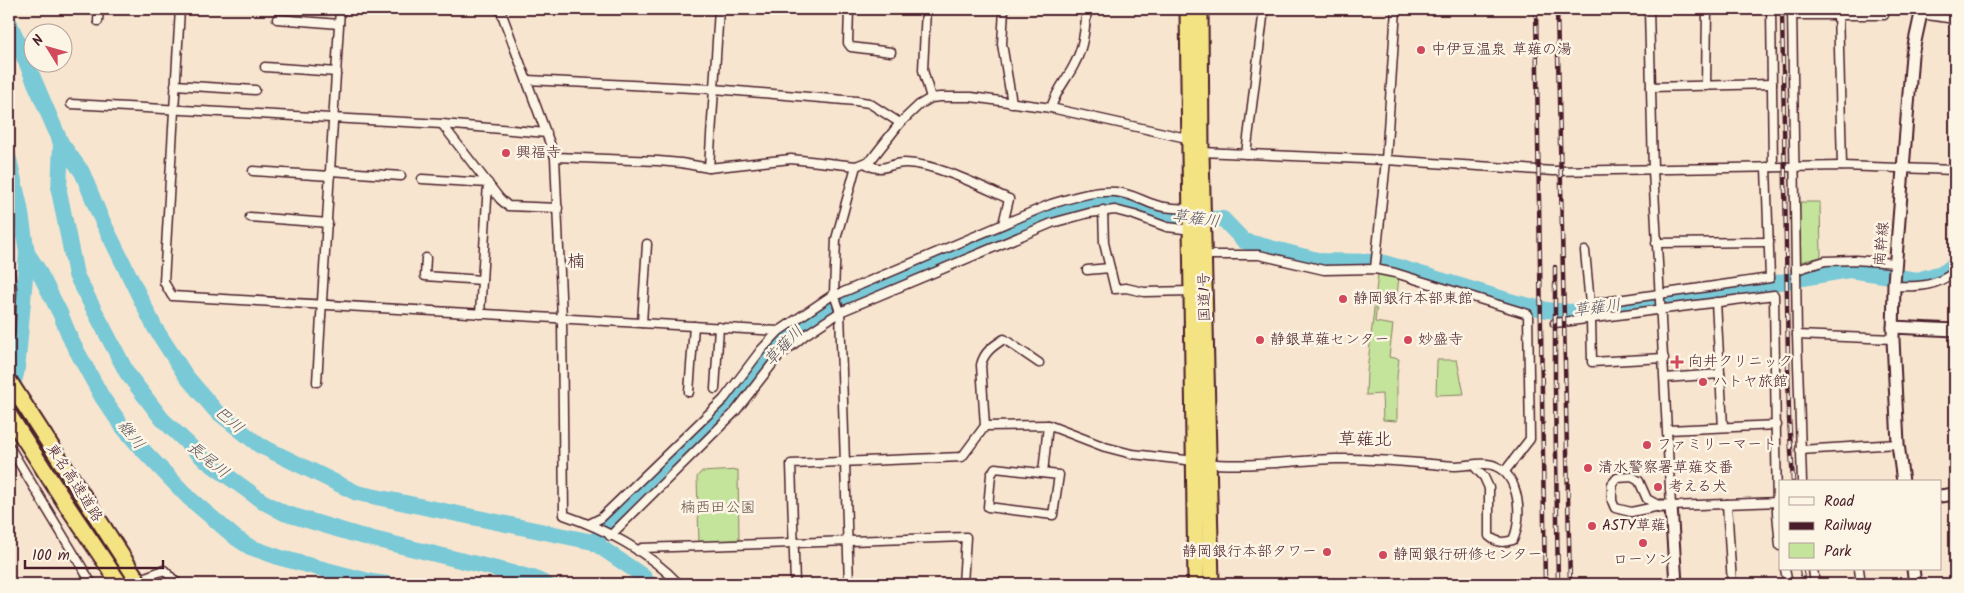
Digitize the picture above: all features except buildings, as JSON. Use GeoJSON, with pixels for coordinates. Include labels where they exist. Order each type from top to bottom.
{"type":"FeatureCollection","features":[{"type":"Feature","properties":{"kind":"highway","name":"国道1号"},"geometry":{"type":"LineString","coordinates":[[1188,9],[1192,291],[1211,584]]}},
{"type":"Feature","properties":{"kind":"highway","name":"国道1号"},"geometry":{"type":"LineString","coordinates":[[1196,584],[1202,462],[1204,255],[1200,9]]}},
{"type":"Feature","properties":{"kind":"highway","name":"東名高速道路"},"geometry":{"type":"LineString","coordinates":[[9,381],[140,584]]}},
{"type":"Feature","properties":{"kind":"highway","name":"東名高速道路"},"geometry":{"type":"LineString","coordinates":[[9,414],[64,501],[120,584]]}},
{"type":"Feature","properties":{"kind":"main road","name":"南幹線"},"geometry":{"type":"LineString","coordinates":[[1902,480],[1898,444],[1893,333],[1894,285],[1912,55],[1921,11]]}},
{"type":"Feature","properties":{"kind":"main road"},"geometry":{"type":"LineString","coordinates":[[1893,333],[1955,330]]}},
{"type":"Feature","properties":{"kind":"main road"},"geometry":{"type":"LineString","coordinates":[[1942,496],[1955,494]]}},
{"type":"Feature","properties":{"kind":"main road"},"geometry":{"type":"LineString","coordinates":[[1942,496],[1955,498]]}},
{"type":"Feature","properties":{"kind":"main road"},"geometry":{"type":"LineString","coordinates":[[1665,506],[1676,584]]}},
{"type":"Feature","properties":{"kind":"main road"},"geometry":{"type":"LineString","coordinates":[[1913,570],[1915,584]]}},
{"type":"Feature","properties":{"kind":"street"},"geometry":{"type":"LineString","coordinates":[[98,22],[99,9]]}},
{"type":"Feature","properties":{"kind":"street"},"geometry":{"type":"LineString","coordinates":[[180,9],[164,282],[172,296],[778,331]]}},
{"type":"Feature","properties":{"kind":"street"},"geometry":{"type":"LineString","coordinates":[[317,382],[340,9]]}},
{"type":"Feature","properties":{"kind":"street"},"geometry":{"type":"LineString","coordinates":[[500,9],[555,157],[562,319],[564,515],[589,524],[638,551],[671,575],[679,584]]}},
{"type":"Feature","properties":{"kind":"street"},"geometry":{"type":"LineString","coordinates":[[709,168],[718,9]]}},
{"type":"Feature","properties":{"kind":"street"},"geometry":{"type":"LineString","coordinates":[[849,9],[848,43],[851,47],[891,52]]}},
{"type":"Feature","properties":{"kind":"street"},"geometry":{"type":"LineString","coordinates":[[926,9],[923,70],[931,98]]}},
{"type":"Feature","properties":{"kind":"street"},"geometry":{"type":"LineString","coordinates":[[1004,9],[1002,44],[1012,103]]}},
{"type":"Feature","properties":{"kind":"street"},"geometry":{"type":"LineString","coordinates":[[1051,108],[1056,94],[1075,64],[1081,50],[1086,9]]}},
{"type":"Feature","properties":{"kind":"street"},"geometry":{"type":"LineString","coordinates":[[1246,154],[1264,9]]}},
{"type":"Feature","properties":{"kind":"street"},"geometry":{"type":"LineString","coordinates":[[1375,269],[1386,160],[1396,9]]}},
{"type":"Feature","properties":{"kind":"street"},"geometry":{"type":"LineString","coordinates":[[1649,9],[1652,170],[1668,430],[1665,506]]}},
{"type":"Feature","properties":{"kind":"street"},"geometry":{"type":"LineString","coordinates":[[1706,86],[1707,9]]}},
{"type":"Feature","properties":{"kind":"street"},"geometry":{"type":"LineString","coordinates":[[1584,251],[1590,304],[1770,278],[1771,9]]}},
{"type":"Feature","properties":{"kind":"street"},"geometry":{"type":"LineString","coordinates":[[1802,480],[1797,335],[1792,12],[1884,15],[1884,9]]}},
{"type":"Feature","properties":{"kind":"street"},"geometry":{"type":"LineString","coordinates":[[1921,11],[1955,19]]}},
{"type":"Feature","properties":{"kind":"street"},"geometry":{"type":"LineString","coordinates":[[1838,12],[1842,166]]}},
{"type":"Feature","properties":{"kind":"street"},"geometry":{"type":"LineString","coordinates":[[277,20],[339,24]]}},
{"type":"Feature","properties":{"kind":"street"},"geometry":{"type":"LineString","coordinates":[[265,67],[337,72]]}},
{"type":"Feature","properties":{"kind":"street"},"geometry":{"type":"LineString","coordinates":[[527,80],[714,89],[869,103],[900,122]]}},
{"type":"Feature","properties":{"kind":"street"},"geometry":{"type":"LineString","coordinates":[[1651,87],[1772,84]]}},
{"type":"Feature","properties":{"kind":"street"},"geometry":{"type":"LineString","coordinates":[[175,85],[254,90]]}},
{"type":"Feature","properties":{"kind":"street"},"geometry":{"type":"LineString","coordinates":[[555,157],[666,161],[709,168],[791,158],[856,166],[871,160],[900,122],[919,105],[931,98],[971,97],[1051,108],[1190,138],[1201,152],[1386,160],[1554,171],[1842,166],[1955,170]]}},
{"type":"Feature","properties":{"kind":"street"},"geometry":{"type":"LineString","coordinates":[[71,104],[442,124],[547,133]]}},
{"type":"Feature","properties":{"kind":"street"},"geometry":{"type":"LineString","coordinates":[[442,124],[500,200],[508,206],[558,208]]}},
{"type":"Feature","properties":{"kind":"street"},"geometry":{"type":"LineString","coordinates":[[865,163],[872,168],[880,169],[904,163],[928,167],[970,181],[1009,199],[1004,224]]}},
{"type":"Feature","properties":{"kind":"street"},"geometry":{"type":"LineString","coordinates":[[849,584],[840,312],[834,295],[836,238],[856,166]]}},
{"type":"Feature","properties":{"kind":"street"},"geometry":{"type":"LineString","coordinates":[[253,171],[401,176]]}},
{"type":"Feature","properties":{"kind":"street"},"geometry":{"type":"LineString","coordinates":[[422,178],[488,183]]}},
{"type":"Feature","properties":{"kind":"street"},"geometry":{"type":"LineString","coordinates":[[480,314],[488,183]]}},
{"type":"Feature","properties":{"kind":"street"},"geometry":{"type":"LineString","coordinates":[[589,524],[601,518],[724,399],[778,331],[834,295],[1051,204],[1102,192],[1130,195],[1155,205],[1191,209]]}},
{"type":"Feature","properties":{"kind":"street"},"geometry":{"type":"LineString","coordinates":[[610,536],[735,412],[777,358],[805,335],[840,312],[1065,219],[1103,210],[1125,212],[1167,227],[1192,230]]}},
{"type":"Feature","properties":{"kind":"street"},"geometry":{"type":"LineString","coordinates":[[1103,210],[1104,243],[1115,289],[1126,288],[1144,292],[1192,291]]}},
{"type":"Feature","properties":{"kind":"street"},"geometry":{"type":"LineString","coordinates":[[250,216],[328,222]]}},
{"type":"Feature","properties":{"kind":"street"},"geometry":{"type":"LineString","coordinates":[[965,240],[972,256]]}},
{"type":"Feature","properties":{"kind":"street"},"geometry":{"type":"LineString","coordinates":[[1656,243],[1769,242]]}},
{"type":"Feature","properties":{"kind":"street"},"geometry":{"type":"LineString","coordinates":[[642,323],[647,244]]}},
{"type":"Feature","properties":{"kind":"street"},"geometry":{"type":"LineString","coordinates":[[1204,255],[1259,254],[1324,270],[1375,269],[1395,273],[1528,314],[1530,439],[1505,472]]}},
{"type":"Feature","properties":{"kind":"street"},"geometry":{"type":"LineString","coordinates":[[426,258],[425,276],[482,280]]}},
{"type":"Feature","properties":{"kind":"street"},"geometry":{"type":"LineString","coordinates":[[1796,271],[1825,261],[1855,260],[1895,266]]}},
{"type":"Feature","properties":{"kind":"street"},"geometry":{"type":"LineString","coordinates":[[9,264],[12,290],[9,334]]}},
{"type":"Feature","properties":{"kind":"street"},"geometry":{"type":"LineString","coordinates":[[1087,270],[1110,268]]}},
{"type":"Feature","properties":{"kind":"street"},"geometry":{"type":"LineString","coordinates":[[1894,285],[1927,286],[1942,281],[1955,271]]}},
{"type":"Feature","properties":{"kind":"street"},"geometry":{"type":"LineString","coordinates":[[1555,323],[1774,295],[1779,502],[1665,506],[1631,512],[1615,508],[1612,501],[1612,484],[1617,478],[1632,477],[1639,482],[1647,499],[1665,506]]}},
{"type":"Feature","properties":{"kind":"street"},"geometry":{"type":"LineString","coordinates":[[1716,302],[1723,428]]}},
{"type":"Feature","properties":{"kind":"street"},"geometry":{"type":"LineString","coordinates":[[1590,319],[1592,362],[1664,358]]}},
{"type":"Feature","properties":{"kind":"street"},"geometry":{"type":"LineString","coordinates":[[689,392],[694,326]]}},
{"type":"Feature","properties":{"kind":"street"},"geometry":{"type":"LineString","coordinates":[[715,389],[718,328]]}},
{"type":"Feature","properties":{"kind":"street"},"geometry":{"type":"LineString","coordinates":[[1797,335],[1893,333]]}},
{"type":"Feature","properties":{"kind":"street"},"geometry":{"type":"LineString","coordinates":[[795,584],[791,464],[962,457],[985,426],[981,365],[982,359],[990,348],[1004,339],[1039,362]]}},
{"type":"Feature","properties":{"kind":"street"},"geometry":{"type":"LineString","coordinates":[[1665,378],[1720,374]]}},
{"type":"Feature","properties":{"kind":"street"},"geometry":{"type":"LineString","coordinates":[[1043,473],[1048,425]]}},
{"type":"Feature","properties":{"kind":"street"},"geometry":{"type":"LineString","coordinates":[[985,426],[1048,425],[1105,447],[1132,454],[1226,464],[1338,459],[1474,466],[1483,464],[1494,465],[1505,472],[1517,494],[1518,515],[1516,533],[1513,540],[1504,543],[1495,542],[1489,536],[1488,488],[1484,477],[1474,466]]}},
{"type":"Feature","properties":{"kind":"street"},"geometry":{"type":"LineString","coordinates":[[1668,430],[1777,425]]}},
{"type":"Feature","properties":{"kind":"street"},"geometry":{"type":"LineString","coordinates":[[1800,450],[1898,444]]}},
{"type":"Feature","properties":{"kind":"street"},"geometry":{"type":"LineString","coordinates":[[9,446],[92,584]]}},
{"type":"Feature","properties":{"kind":"street"},"geometry":{"type":"LineString","coordinates":[[995,468],[1043,473],[1059,475],[1053,515],[988,507],[991,475],[995,468]]}},
{"type":"Feature","properties":{"kind":"street"},"geometry":{"type":"LineString","coordinates":[[1727,504],[1732,584]]}},
{"type":"Feature","properties":{"kind":"street"},"geometry":{"type":"LineString","coordinates":[[638,551],[642,548],[966,538],[963,584]]}},
{"type":"Feature","properties":{"kind":"street"},"geometry":{"type":"LineString","coordinates":[[127,584],[164,570],[178,584]]}},
{"type":"Feature","properties":{"kind":"street"},"geometry":{"type":"LineString","coordinates":[[1785,570],[1788,584]]}},
{"type":"Feature","properties":{"kind":"street"},"geometry":{"type":"LineString","coordinates":[[1813,570],[1815,584]]}},
{"type":"Feature","properties":{"kind":"street"},"geometry":{"type":"LineString","coordinates":[[1859,570],[1861,584]]}},
{"type":"Feature","properties":{"kind":"green space"},"geometry":{"type":"Polygon","coordinates":[[[1798,202],[1820,202],[1821,257],[1800,262],[1798,202]]]}},
{"type":"Feature","properties":{"kind":"green space"},"geometry":{"type":"Polygon","coordinates":[[[1378,273],[1399,276],[1396,305],[1377,303],[1375,322],[1393,325],[1389,357],[1399,359],[1397,421],[1383,420],[1382,394],[1366,395],[1378,273]]]}},
{"type":"Feature","properties":{"kind":"green space"},"geometry":{"type":"Polygon","coordinates":[[[1437,360],[1457,360],[1464,394],[1436,395],[1437,360]]]}},
{"type":"Feature","properties":{"kind":"green space","name":"楠西田公園"},"geometry":{"type":"Polygon","coordinates":[[[738,470],[739,540],[699,542],[697,477],[701,472],[738,470]]]}},
{"type":"Feature","properties":{"kind":"waterway","name":"巴川"},"geometry":{"type":"LineString","coordinates":[[9,22],[61,143],[82,172],[100,216],[155,328],[186,376],[215,410],[259,445],[357,493],[593,542],[643,576],[649,584]]}},
{"type":"Feature","properties":{"kind":"waterway","name":"長尾川"},"geometry":{"type":"LineString","coordinates":[[61,143],[59,191],[76,275],[127,373],[162,419],[204,459],[262,501],[284,513],[357,535],[533,578],[546,584]]}},
{"type":"Feature","properties":{"kind":"waterway","name":"継川"},"geometry":{"type":"LineString","coordinates":[[9,159],[20,207],[27,253],[37,268],[60,313],[72,342],[102,397],[122,426],[140,447],[189,498],[236,538],[250,547],[281,558],[372,582],[387,584]]}},
{"type":"Feature","properties":{"kind":"waterway","name":"草薙川"},"geometry":{"type":"LineString","coordinates":[[593,542],[625,503],[659,468],[728,410],[785,339],[829,310],[877,286],[1034,220],[1080,205],[1107,201],[1178,219],[1223,219],[1244,241],[1321,261],[1381,262],[1513,302],[1547,310],[1571,312],[1712,294],[1849,270],[1918,280],[1945,272],[1955,264]]}},
{"type":"Feature","properties":{"kind":"waterway"},"geometry":{"type":"LineString","coordinates":[[9,396],[18,360],[27,253]]}},
{"type":"Feature","properties":{"kind":"railway"},"geometry":{"type":"LineString","coordinates":[[1536,9],[1545,584]]}},
{"type":"Feature","properties":{"kind":"railway"},"geometry":{"type":"LineString","coordinates":[[1557,9],[1570,584]]}},
{"type":"Feature","properties":{"kind":"railway"},"geometry":{"type":"LineString","coordinates":[[1782,9],[1789,418],[1793,480]]}},
{"type":"Feature","properties":{"kind":"railway"},"geometry":{"type":"LineString","coordinates":[[1555,267],[1558,584]]}},
{"type":"Feature","properties":{"kind":"railway"},"geometry":{"type":"LineString","coordinates":[[1801,570],[1804,584]]}},
{"type":"Feature","properties":{"kind":"place","name":"中伊豆温泉 草薙の湯"},"geometry":{"type":"Point","coordinates":[1421,50]}},
{"type":"Feature","properties":{"kind":"place","name":"興福寺"},"geometry":{"type":"Point","coordinates":[506,153]}},
{"type":"Feature","properties":{"kind":"place","name":"静岡銀行本部東館"},"geometry":{"type":"Point","coordinates":[1343,299]}},
{"type":"Feature","properties":{"kind":"place","name":"静銀草薙センター"},"geometry":{"type":"Point","coordinates":[1260,340]}},
{"type":"Feature","properties":{"kind":"place","name":"妙盛寺"},"geometry":{"type":"Point","coordinates":[1408,340]}},
{"type":"Feature","properties":{"kind":"place","name":"向井クリニック"},"geometry":{"type":"Point","coordinates":[1677,362]}},
{"type":"Feature","properties":{"kind":"place","name":"ハトヤ旅館"},"geometry":{"type":"Point","coordinates":[1703,382]}},
{"type":"Feature","properties":{"kind":"place","name":"ファミリーマート"},"geometry":{"type":"Point","coordinates":[1647,445]}},
{"type":"Feature","properties":{"kind":"place","name":"清水警察署草薙交番"},"geometry":{"type":"Point","coordinates":[1588,468]}},
{"type":"Feature","properties":{"kind":"place","name":"考える犬"},"geometry":{"type":"Point","coordinates":[1658,487]}},
{"type":"Feature","properties":{"kind":"place","name":"ASTY草薙"},"geometry":{"type":"Point","coordinates":[1592,526]}},
{"type":"Feature","properties":{"kind":"place","name":"ローソン"},"geometry":{"type":"Point","coordinates":[1643,543]}},
{"type":"Feature","properties":{"kind":"place","name":"静岡銀行本部タワー"},"geometry":{"type":"Point","coordinates":[1327,552]}},
{"type":"Feature","properties":{"kind":"place","name":"静岡銀行研修センター"},"geometry":{"type":"Point","coordinates":[1383,555]}},
{"type":"Feature","properties":{"kind":"district","name":"楠"},"geometry":{"type":"Point","coordinates":[576,262]}},
{"type":"Feature","properties":{"kind":"district","name":"草薙北"},"geometry":{"type":"Point","coordinates":[1365,440]}}]}
